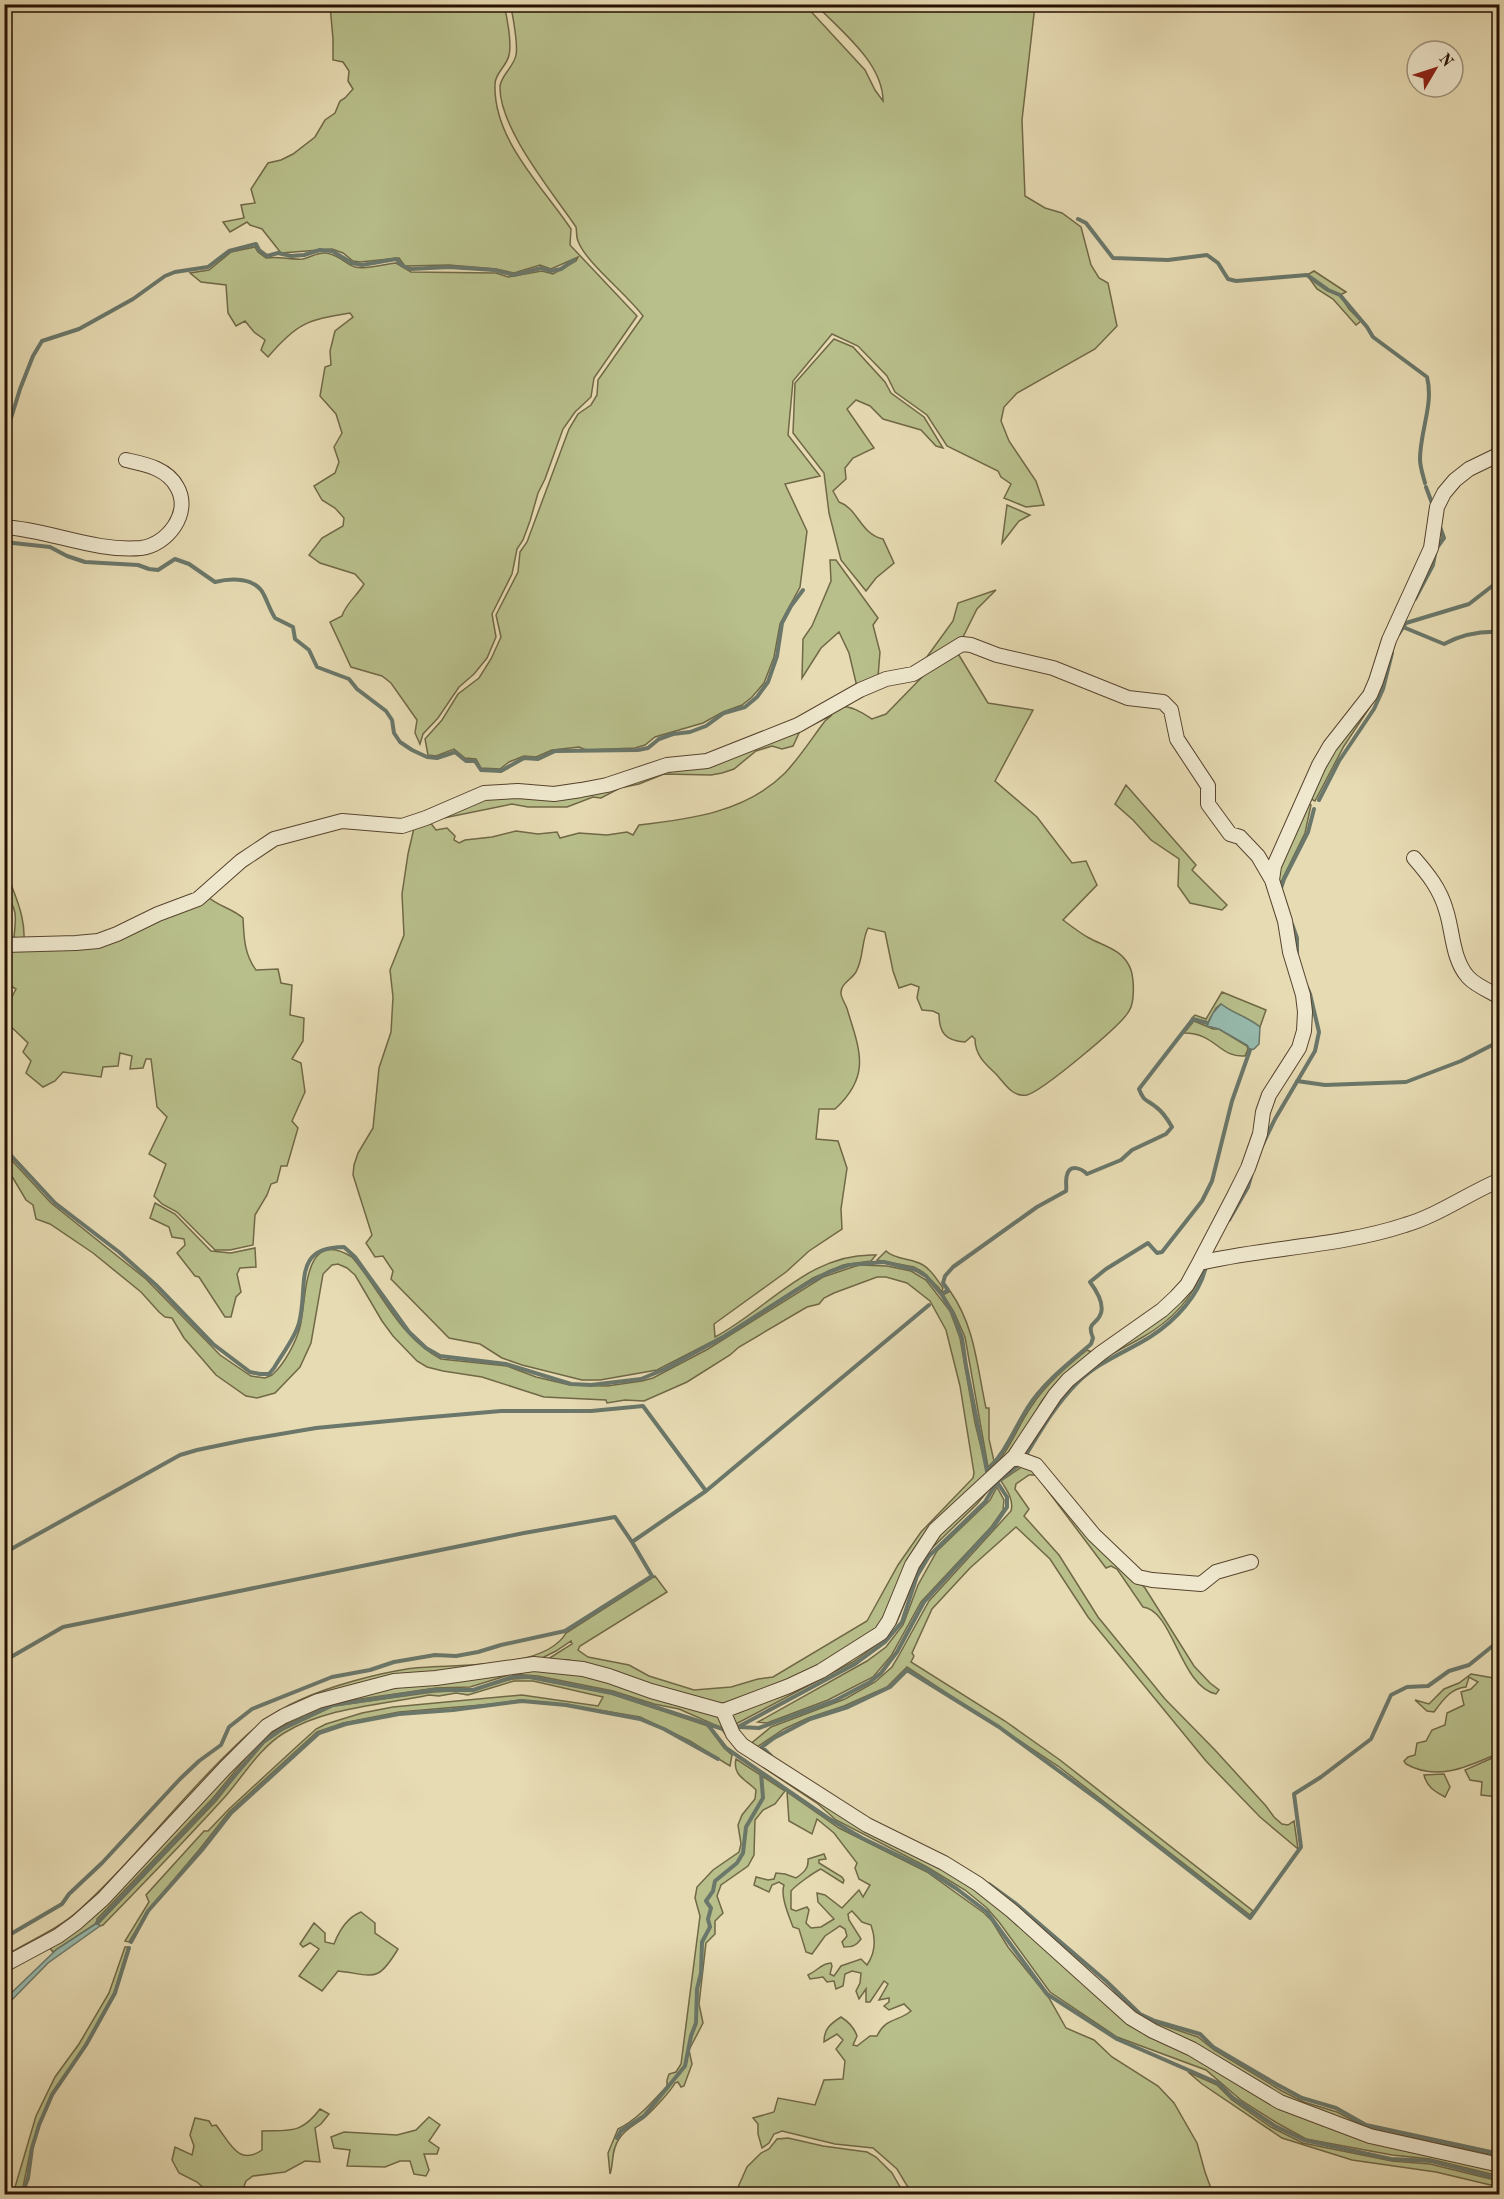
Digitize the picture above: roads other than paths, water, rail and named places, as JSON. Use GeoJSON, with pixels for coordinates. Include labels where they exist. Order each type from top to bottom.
{"type":"FeatureCollection","features":[{"type":"Feature","properties":{"kind":"street"},"geometry":{"type":"LineString","coordinates":[[1272,880],[1274,866],[1319,765],[1330,746],[1370,695],[1389,640],[1431,548],[1437,507],[1444,493],[1469,469],[1500,454]]}},
{"type":"Feature","properties":{"kind":"street"},"geometry":{"type":"LineString","coordinates":[[4,527],[86,544],[128,548],[145,547],[159,542],[169,534],[181,512],[178,487],[152,466],[126,460]]}},
{"type":"Feature","properties":{"kind":"street"},"geometry":{"type":"LineString","coordinates":[[4,945],[98,941],[117,934],[158,914],[198,899],[241,861],[274,839],[342,820],[402,826],[484,793],[518,791],[554,794],[607,784],[667,765],[707,761],[798,724],[860,690],[886,679],[913,674],[962,644],[1053,668],[1128,698],[1163,702],[1171,710],[1177,739],[1208,786],[1208,804],[1230,834],[1240,837],[1258,856],[1272,880],[1285,921],[1305,1012],[1304,1031],[1299,1048],[1269,1095],[1263,1112],[1260,1134],[1248,1168],[1186,1285],[1162,1310],[1101,1353],[1068,1380],[1055,1395],[1014,1457],[935,1530],[912,1565],[889,1621],[881,1633],[821,1671],[723,1711],[651,1691],[592,1671],[534,1664],[436,1678],[394,1681],[318,1701],[267,1726],[117,1885],[76,1923],[58,1936],[4,1965]]}},
{"type":"Feature","properties":{"kind":"street"},"geometry":{"type":"LineString","coordinates":[[1414,858],[1433,880],[1440,894],[1447,910],[1458,959],[1467,976],[1500,997]]}},
{"type":"Feature","properties":{"kind":"street"},"geometry":{"type":"LineString","coordinates":[[1199,1263],[1245,1252],[1319,1245],[1404,1226],[1437,1213],[1470,1193],[1500,1180]]}},
{"type":"Feature","properties":{"kind":"street"},"geometry":{"type":"LineString","coordinates":[[1014,1457],[1036,1465],[1101,1542],[1138,1577],[1201,1584],[1209,1580],[1216,1572],[1251,1562]]}},
{"type":"Feature","properties":{"kind":"street"},"geometry":{"type":"LineString","coordinates":[[723,1711],[733,1734],[742,1745],[867,1825],[944,1863],[978,1884],[1012,1911],[1109,2000],[1131,2018],[1153,2031],[1192,2049],[1281,2102],[1309,2114],[1370,2136],[1500,2165]]}},
{"type":"Feature","properties":{"kind":"water"},"geometry":{"type":"Polygon","coordinates":[[[1221,1004],[1260,1027],[1259,1044],[1254,1049],[1250,1050],[1247,1045],[1219,1029],[1207,1026],[1213,1013],[1221,1004]]]}},
{"type":"Feature","properties":{"kind":"water"},"geometry":{"type":"Polygon","coordinates":[[[97,1923],[100,1926],[48,1963],[5,2007],[5,1999],[57,1949],[97,1923]]]}},
{"type":"Feature","properties":{"kind":"waterway"},"geometry":{"type":"LineString","coordinates":[[1078,219],[1086,223],[1113,258],[1168,260],[1207,255],[1218,263],[1228,279],[1236,281],[1307,275],[1328,290],[1340,295],[1373,337],[1427,377],[1429,397],[1420,459],[1425,483]]}},
{"type":"Feature","properties":{"kind":"waterway"},"geometry":{"type":"LineString","coordinates":[[4,441],[20,389],[33,356],[42,341],[79,329],[133,299],[165,276],[175,272],[208,267],[229,251],[256,244],[259,250],[267,256],[278,253],[291,256],[304,255],[320,250],[332,251],[352,263],[362,265],[396,259],[403,266],[411,269],[449,267],[494,270],[514,275],[541,268],[551,271],[561,269],[574,260]]}},
{"type":"Feature","properties":{"kind":"waterway"},"geometry":{"type":"LineString","coordinates":[[1426,487],[1433,506]]}},
{"type":"Feature","properties":{"kind":"waterway"},"geometry":{"type":"LineString","coordinates":[[1415,599],[1433,565],[1436,549],[1444,538],[1439,524]]}},
{"type":"Feature","properties":{"kind":"waterway"},"geometry":{"type":"LineString","coordinates":[[4,542],[50,547],[85,562],[138,565],[158,570],[175,559],[189,564],[215,582],[228,580],[249,582],[260,589],[275,618],[293,627],[295,639],[309,650],[317,667],[349,679],[357,689],[386,711],[400,742],[427,757],[437,758],[455,752],[466,761],[475,761],[481,770],[501,771],[524,758],[538,759],[555,751],[648,748],[659,739],[690,732],[706,726],[724,713],[745,707],[757,697],[768,682],[777,656],[782,623],[803,590]]}},
{"type":"Feature","properties":{"kind":"waterway"},"geometry":{"type":"LineString","coordinates":[[1398,635],[1406,623],[1469,604],[1500,580]]}},
{"type":"Feature","properties":{"kind":"waterway"},"geometry":{"type":"LineString","coordinates":[[1403,627],[1444,644],[1471,634],[1500,632]]}},
{"type":"Feature","properties":{"kind":"waterway"},"geometry":{"type":"LineString","coordinates":[[1319,800],[1339,761],[1374,709],[1383,689],[1392,653]]}},
{"type":"Feature","properties":{"kind":"waterway"},"geometry":{"type":"LineString","coordinates":[[1280,891],[1308,832],[1314,809]]}},
{"type":"Feature","properties":{"kind":"waterway"},"geometry":{"type":"LineString","coordinates":[[1292,924],[1297,938],[1297,954]]}},
{"type":"Feature","properties":{"kind":"waterway"},"geometry":{"type":"LineString","coordinates":[[1262,1146],[1275,1119],[1315,1051],[1319,1032],[1307,987]]}},
{"type":"Feature","properties":{"kind":"waterway"},"geometry":{"type":"LineString","coordinates":[[945,1292],[948,1290],[943,1283],[945,1276],[953,1267],[1037,1207],[1066,1191],[1066,1177],[1071,1169],[1079,1169],[1087,1174],[1121,1160],[1132,1150],[1166,1134],[1172,1127],[1161,1111],[1144,1098],[1139,1089],[1193,1019],[1207,1023]]}},
{"type":"Feature","properties":{"kind":"waterway"},"geometry":{"type":"LineString","coordinates":[[1297,1081],[1325,1085],[1406,1082],[1461,1061],[1500,1041]]}},
{"type":"Feature","properties":{"kind":"waterway"},"geometry":{"type":"LineString","coordinates":[[987,1471],[1005,1448],[1034,1398],[1057,1373],[1091,1344],[1093,1338],[1091,1326],[1099,1317],[1102,1309],[1099,1297],[1090,1282],[1106,1269],[1148,1243],[1157,1253],[1162,1252],[1202,1201],[1212,1181],[1232,1101],[1250,1050]]}},
{"type":"Feature","properties":{"kind":"waterway"},"geometry":{"type":"LineString","coordinates":[[4,1148],[55,1203],[119,1252],[156,1285],[213,1344],[250,1372],[260,1374],[269,1374],[295,1334],[302,1309],[305,1271],[309,1261],[316,1254],[327,1249],[344,1247],[355,1257],[409,1332],[426,1348],[440,1356],[506,1364],[571,1384],[591,1385],[641,1379],[665,1369],[725,1336],[806,1284],[829,1272],[849,1265],[884,1262],[916,1270],[926,1276],[942,1295],[953,1314],[962,1338],[987,1471]]}},
{"type":"Feature","properties":{"kind":"waterway"},"geometry":{"type":"LineString","coordinates":[[1229,1220],[1248,1187],[1252,1173]]}},
{"type":"Feature","properties":{"kind":"waterway"},"geometry":{"type":"LineString","coordinates":[[1026,1455],[1069,1391],[1103,1363],[1150,1337],[1177,1315],[1198,1287],[1206,1266]]}},
{"type":"Feature","properties":{"kind":"waterway"},"geometry":{"type":"LineString","coordinates":[[4,1661],[63,1627],[524,1533],[615,1517],[632,1542],[706,1491],[929,1305]]}},
{"type":"Feature","properties":{"kind":"waterway"},"geometry":{"type":"LineString","coordinates":[[4,1553],[180,1455],[245,1440],[316,1428],[420,1418],[501,1411],[591,1411],[643,1406],[706,1491]]}},
{"type":"Feature","properties":{"kind":"waterway"},"geometry":{"type":"LineString","coordinates":[[738,1727],[855,1664],[885,1642],[902,1622],[917,1576],[929,1556],[985,1502],[997,1482],[1020,1464]]}},
{"type":"Feature","properties":{"kind":"waterway"},"geometry":{"type":"LineString","coordinates":[[739,1727],[759,1728],[834,1701],[870,1682],[881,1673],[897,1652],[924,1602],[994,1526],[1007,1507],[1007,1497],[997,1482]]}},
{"type":"Feature","properties":{"kind":"waterway"},"geometry":{"type":"LineString","coordinates":[[4,1938],[62,1904],[180,1779],[221,1745],[229,1727],[252,1709],[332,1677],[370,1670],[394,1662],[435,1655],[456,1656],[478,1652],[565,1631],[652,1576],[632,1542]]}},
{"type":"Feature","properties":{"kind":"waterway"},"geometry":{"type":"LineString","coordinates":[[771,1756],[762,1747],[774,1738],[810,1719],[848,1707],[890,1687],[907,1670],[999,1727],[1104,1804],[1250,1918],[1301,1847],[1294,1794],[1321,1777],[1371,1739],[1391,1695],[1407,1687],[1428,1686],[1449,1671],[1469,1665],[1500,1640]]}},
{"type":"Feature","properties":{"kind":"waterway"},"geometry":{"type":"LineString","coordinates":[[97,1923],[215,1799],[263,1742],[282,1729],[333,1705],[433,1690],[473,1690],[513,1677],[530,1677],[612,1693],[723,1729]]}},
{"type":"Feature","properties":{"kind":"waterway"},"geometry":{"type":"LineString","coordinates":[[131,1942],[148,1911],[231,1813],[319,1733],[346,1724],[399,1714],[522,1701],[566,1705],[640,1719],[664,1729],[718,1759]]}},
{"type":"Feature","properties":{"kind":"waterway"},"geometry":{"type":"LineString","coordinates":[[708,1725],[726,1748],[828,1818],[862,1838],[926,1869],[987,1912],[1047,1994],[1117,2039],[1218,2083],[1233,2098],[1275,2126],[1304,2140],[1391,2159],[1431,2161],[1500,2179]]}},
{"type":"Feature","properties":{"kind":"waterway"},"geometry":{"type":"LineString","coordinates":[[617,2138],[621,2131],[644,2116],[685,2066],[696,2023],[702,1942],[710,1927],[708,1919],[711,1908],[706,1901],[713,1891],[715,1881],[737,1863],[743,1853],[746,1827],[763,1798],[761,1773]]}},
{"type":"Feature","properties":{"kind":"waterway"},"geometry":{"type":"LineString","coordinates":[[989,1884],[1015,1903],[1106,1981],[1140,2014],[1155,2021],[1200,2034],[1213,2047],[1276,2084],[1302,2098],[1336,2108],[1366,2125],[1500,2154]]}},
{"type":"Feature","properties":{"kind":"waterway"},"geometry":{"type":"LineString","coordinates":[[22,2194],[28,2178],[32,2148],[52,2095],[86,2045],[115,1993],[129,1948]]}}]}
